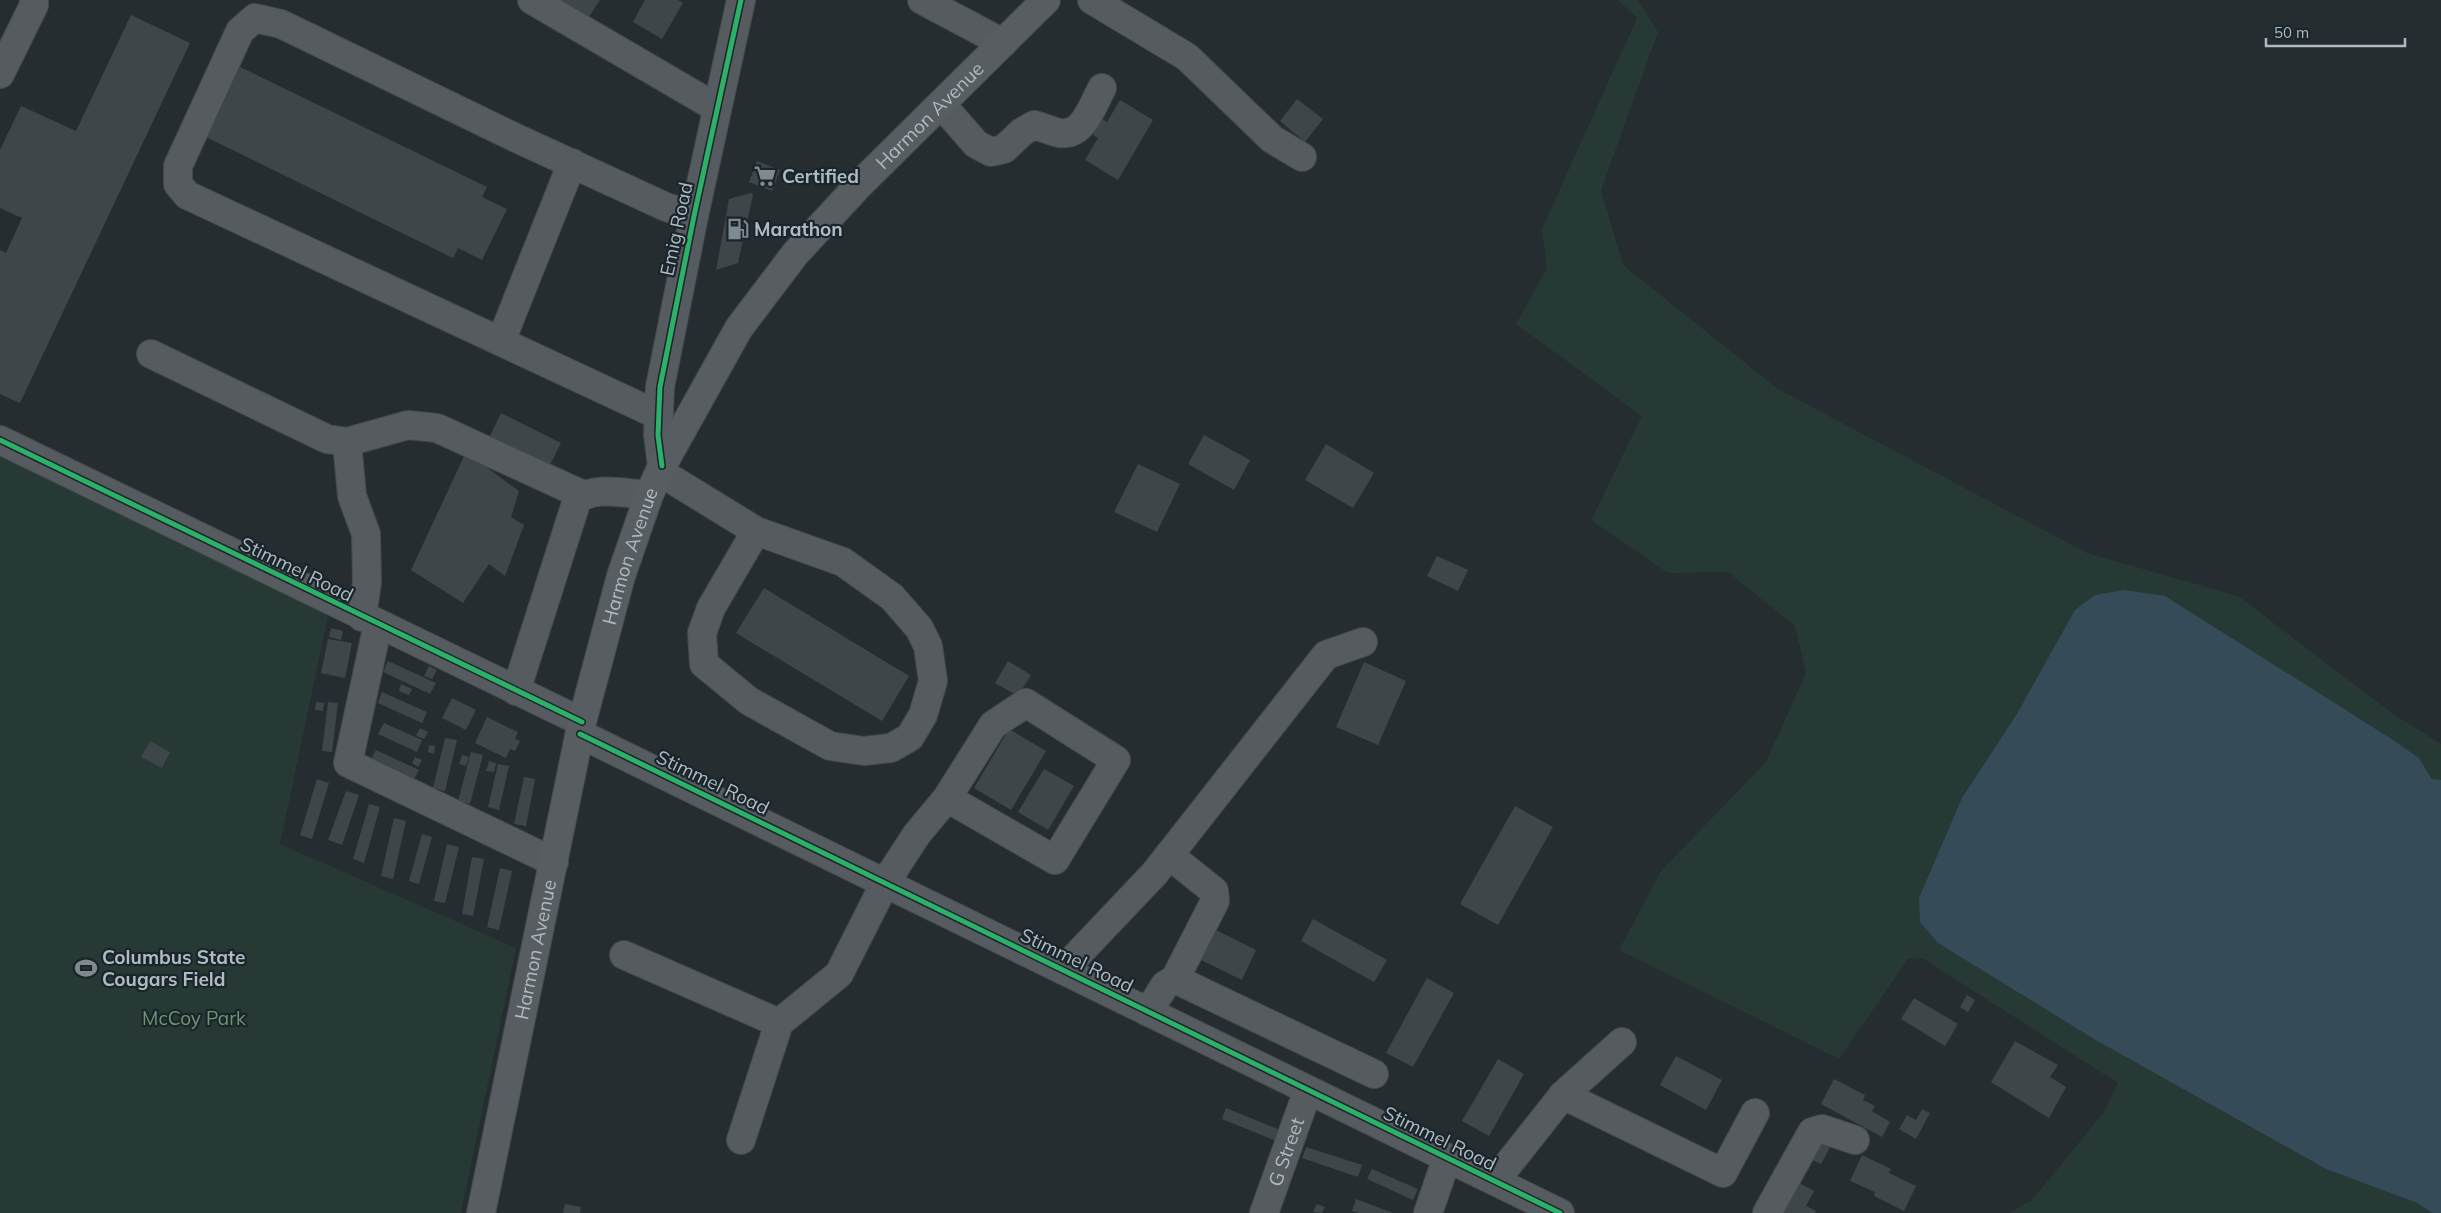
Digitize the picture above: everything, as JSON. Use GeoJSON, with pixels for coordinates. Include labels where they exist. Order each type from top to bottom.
{"type":"FeatureCollection","features":[{"type":"Feature","properties":{"kind":"main road","name":"Harmon Avenue"},"geometry":{"type":"LineString","coordinates":[[481,1213],[581,728],[621,576],[657,478],[739,328],[795,254],[859,185],[1046,0]]}},
{"type":"Feature","properties":{"kind":"street"},"geometry":{"type":"LineString","coordinates":[[0,74],[34,5],[34,0]]}},
{"type":"Feature","properties":{"kind":"street"},"geometry":{"type":"LineString","coordinates":[[532,0],[717,108]]}},
{"type":"Feature","properties":{"kind":"street","name":"Emig Road"},"geometry":{"type":"LineString","coordinates":[[657,478],[660,387],[694,216],[741,0]]}},
{"type":"Feature","properties":{"kind":"street"},"geometry":{"type":"LineString","coordinates":[[922,0],[1003,43]]}},
{"type":"Feature","properties":{"kind":"street"},"geometry":{"type":"LineString","coordinates":[[1092,0],[1187,56],[1272,139],[1302,157]]}},
{"type":"Feature","properties":{"kind":"street"},"geometry":{"type":"LineString","coordinates":[[658,415],[187,195],[178,184],[178,166],[240,31],[255,18],[281,24],[572,164],[666,207],[694,216]]}},
{"type":"Feature","properties":{"kind":"street"},"geometry":{"type":"LineString","coordinates":[[941,104],[976,144],[991,152],[1004,149],[1022,132],[1034,125],[1058,133],[1073,134],[1080,128],[1102,88]]}},
{"type":"Feature","properties":{"kind":"street"},"geometry":{"type":"LineString","coordinates":[[501,341],[572,164]]}},
{"type":"Feature","properties":{"kind":"street"},"geometry":{"type":"LineString","coordinates":[[151,354],[327,439],[347,442],[408,425],[437,428],[583,495]]}},
{"type":"Feature","properties":{"kind":"street","name":"Stimmel Road"},"geometry":{"type":"LineString","coordinates":[[0,440],[516,691],[581,728],[885,883],[1560,1213]]}},
{"type":"Feature","properties":{"kind":"street"},"geometry":{"type":"LineString","coordinates":[[347,442],[352,496],[366,534],[370,620],[348,763],[554,862]]}},
{"type":"Feature","properties":{"kind":"street"},"geometry":{"type":"LineString","coordinates":[[516,691],[577,500],[583,495],[595,491],[657,478],[756,531],[843,562],[892,598],[919,628],[928,646],[933,681],[923,715],[910,737],[890,748],[864,751],[830,746],[749,701],[704,664],[702,633],[711,608],[756,531]]}},
{"type":"Feature","properties":{"kind":"street"},"geometry":{"type":"LineString","coordinates":[[1063,970],[1155,874],[1326,655],[1363,642]]}},
{"type":"Feature","properties":{"kind":"street"},"geometry":{"type":"LineString","coordinates":[[741,1140],[779,1023],[839,974],[885,883],[917,834],[947,798],[993,725],[1026,702],[1116,760],[1055,860],[947,798]]}},
{"type":"Feature","properties":{"kind":"street"},"geometry":{"type":"LineString","coordinates":[[1148,1012],[1165,985],[1175,979],[1215,901],[1214,891],[1169,855]]}},
{"type":"Feature","properties":{"kind":"street"},"geometry":{"type":"LineString","coordinates":[[624,955],[779,1023]]}},
{"type":"Feature","properties":{"kind":"street"},"geometry":{"type":"LineString","coordinates":[[1175,979],[1374,1074]]}},
{"type":"Feature","properties":{"kind":"street"},"geometry":{"type":"LineString","coordinates":[[1495,1181],[1564,1095],[1622,1042]]}},
{"type":"Feature","properties":{"kind":"street","name":"G Street"},"geometry":{"type":"LineString","coordinates":[[1264,1213],[1308,1090]]}},
{"type":"Feature","properties":{"kind":"street"},"geometry":{"type":"LineString","coordinates":[[1564,1095],[1724,1173],[1755,1112]]}},
{"type":"Feature","properties":{"kind":"street"},"geometry":{"type":"LineString","coordinates":[[1767,1213],[1812,1132],[1822,1129],[1855,1140]]}},
{"type":"Feature","properties":{"kind":"street"},"geometry":{"type":"LineString","coordinates":[[1428,1213],[1447,1158]]}},
{"type":"Feature","properties":{"kind":"green space"},"geometry":{"type":"Polygon","coordinates":[[[1618,0],[1638,0],[1658,32],[1601,190],[1623,265],[1778,389],[2087,553],[2238,596],[2393,714],[2441,744],[2441,780],[2432,779],[2419,758],[2018,712],[1962,798],[2099,1042],[2326,1169],[2417,1203],[2433,1213],[2009,1213],[2032,1200],[2104,1112],[2118,1083],[1922,958],[1908,959],[1839,1059],[1619,950],[1661,871],[1766,762],[1806,673],[1795,626],[1728,572],[1668,573],[1591,520],[1642,416],[1516,324],[1547,268],[1542,229],[1637,18],[1618,0]]]}},
{"type":"Feature","properties":{"kind":"green space","name":"McCoy Park"},"geometry":{"type":"Polygon","coordinates":[[[0,452],[329,611],[280,844],[516,948],[461,1213],[0,1213],[0,452]]]}},
{"type":"Feature","properties":{"kind":"water"},"geometry":{"type":"Polygon","coordinates":[[[2124,590],[2165,596],[2390,738],[2419,758],[2432,779],[2441,780],[2441,1213],[2433,1213],[2417,1203],[2326,1169],[2099,1042],[1938,943],[1920,922],[1919,898],[1962,798],[2018,712],[2075,610],[2095,595],[2124,590]]]}},
{"type":"Feature","properties":{"kind":"building"},"geometry":{"type":"Polygon","coordinates":[[[560,0],[600,0],[589,17],[560,0]]]}},
{"type":"Feature","properties":{"kind":"building"},"geometry":{"type":"Polygon","coordinates":[[[645,0],[678,0],[683,3],[662,39],[633,22],[645,0]]]}},
{"type":"Feature","properties":{"kind":"building"},"geometry":{"type":"Polygon","coordinates":[[[131,15],[190,43],[20,403],[0,394],[0,250],[6,253],[22,218],[0,208],[0,150],[21,106],[76,131],[131,15]]]}},
{"type":"Feature","properties":{"kind":"building"},"geometry":{"type":"Polygon","coordinates":[[[240,67],[487,187],[482,197],[507,209],[482,260],[458,248],[453,258],[206,137],[240,67]]]}},
{"type":"Feature","properties":{"kind":"building"},"geometry":{"type":"Polygon","coordinates":[[[1297,99],[1323,119],[1305,142],[1280,121],[1297,99]]]}},
{"type":"Feature","properties":{"kind":"building"},"geometry":{"type":"Polygon","coordinates":[[[1120,100],[1153,120],[1118,180],[1085,160],[1098,138],[1093,135],[1102,119],[1107,122],[1120,100]]]}},
{"type":"Feature","properties":{"kind":"building","name":"Certified"},"geometry":{"type":"Polygon","coordinates":[[[757,161],[780,170],[772,191],[749,182],[757,161]]]}},
{"type":"Feature","properties":{"kind":"building"},"geometry":{"type":"Polygon","coordinates":[[[751,193],[753,195],[738,263],[716,270],[729,199],[751,193]]]}},
{"type":"Feature","properties":{"kind":"building"},"geometry":{"type":"Polygon","coordinates":[[[501,413],[561,443],[549,467],[489,438],[501,413]]]}},
{"type":"Feature","properties":{"kind":"building"},"geometry":{"type":"Polygon","coordinates":[[[1204,435],[1250,460],[1234,490],[1188,464],[1204,435]]]}},
{"type":"Feature","properties":{"kind":"building"},"geometry":{"type":"Polygon","coordinates":[[[1326,444],[1374,473],[1353,508],[1305,480],[1326,444]]]}},
{"type":"Feature","properties":{"kind":"building"},"geometry":{"type":"Polygon","coordinates":[[[466,452],[519,491],[511,517],[524,525],[505,576],[489,564],[463,603],[411,570],[466,452]]]}},
{"type":"Feature","properties":{"kind":"building"},"geometry":{"type":"Polygon","coordinates":[[[1138,464],[1180,484],[1157,532],[1114,512],[1138,464]]]}},
{"type":"Feature","properties":{"kind":"building"},"geometry":{"type":"Polygon","coordinates":[[[1437,556],[1468,570],[1458,591],[1427,576],[1437,556]]]}},
{"type":"Feature","properties":{"kind":"building"},"geometry":{"type":"Polygon","coordinates":[[[764,588],[909,676],[882,721],[736,633],[764,588]]]}},
{"type":"Feature","properties":{"kind":"building"},"geometry":{"type":"Polygon","coordinates":[[[331,628],[343,631],[341,640],[329,637],[331,628]]]}},
{"type":"Feature","properties":{"kind":"building"},"geometry":{"type":"Polygon","coordinates":[[[328,639],[352,643],[345,678],[321,673],[328,639]]]}},
{"type":"Feature","properties":{"kind":"building"},"geometry":{"type":"Polygon","coordinates":[[[388,661],[436,683],[430,694],[383,672],[388,661]]]}},
{"type":"Feature","properties":{"kind":"building"},"geometry":{"type":"Polygon","coordinates":[[[1008,661],[1031,675],[1018,696],[995,683],[1008,661]]]}},
{"type":"Feature","properties":{"kind":"building"},"geometry":{"type":"Polygon","coordinates":[[[1364,662],[1406,681],[1378,745],[1336,727],[1364,662]]]}},
{"type":"Feature","properties":{"kind":"building"},"geometry":{"type":"Polygon","coordinates":[[[429,666],[437,670],[432,679],[424,676],[429,666]]]}},
{"type":"Feature","properties":{"kind":"building"},"geometry":{"type":"Polygon","coordinates":[[[401,684],[412,689],[409,695],[399,691],[401,684]]]}},
{"type":"Feature","properties":{"kind":"building"},"geometry":{"type":"Polygon","coordinates":[[[382,692],[427,712],[422,723],[378,703],[382,692]]]}},
{"type":"Feature","properties":{"kind":"building"},"geometry":{"type":"Polygon","coordinates":[[[452,698],[476,710],[466,730],[442,718],[452,698]]]}},
{"type":"Feature","properties":{"kind":"building"},"geometry":{"type":"Polygon","coordinates":[[[316,702],[324,703],[323,711],[315,710],[316,702]]]}},
{"type":"Feature","properties":{"kind":"building"},"geometry":{"type":"Polygon","coordinates":[[[328,702],[338,703],[332,752],[322,751],[328,702]]]}},
{"type":"Feature","properties":{"kind":"building"},"geometry":{"type":"Polygon","coordinates":[[[487,717],[518,732],[515,739],[520,741],[515,751],[510,749],[506,758],[475,743],[487,717]]]}},
{"type":"Feature","properties":{"kind":"building"},"geometry":{"type":"Polygon","coordinates":[[[384,723],[422,740],[417,752],[378,734],[384,723]]]}},
{"type":"Feature","properties":{"kind":"building"},"geometry":{"type":"Polygon","coordinates":[[[420,728],[428,732],[424,739],[416,736],[420,728]]]}},
{"type":"Feature","properties":{"kind":"building"},"geometry":{"type":"Polygon","coordinates":[[[1009,729],[1046,751],[1011,810],[974,788],[1009,729]]]}},
{"type":"Feature","properties":{"kind":"building"},"geometry":{"type":"Polygon","coordinates":[[[445,738],[457,740],[445,791],[433,788],[445,738]]]}},
{"type":"Feature","properties":{"kind":"building"},"geometry":{"type":"Polygon","coordinates":[[[150,741],[170,752],[162,768],[141,757],[150,741]]]}},
{"type":"Feature","properties":{"kind":"building"},"geometry":{"type":"Polygon","coordinates":[[[429,745],[435,746],[434,754],[428,752],[429,745]]]}},
{"type":"Feature","properties":{"kind":"building"},"geometry":{"type":"Polygon","coordinates":[[[376,750],[419,770],[413,781],[370,761],[376,750]]]}},
{"type":"Feature","properties":{"kind":"building"},"geometry":{"type":"Polygon","coordinates":[[[471,752],[483,755],[470,804],[458,801],[471,752]]]}},
{"type":"Feature","properties":{"kind":"building"},"geometry":{"type":"Polygon","coordinates":[[[462,755],[469,757],[466,766],[459,764],[462,755]]]}},
{"type":"Feature","properties":{"kind":"building"},"geometry":{"type":"Polygon","coordinates":[[[415,757],[422,760],[418,767],[412,763],[415,757]]]}},
{"type":"Feature","properties":{"kind":"building"},"geometry":{"type":"Polygon","coordinates":[[[489,761],[496,763],[494,772],[486,771],[489,761]]]}},
{"type":"Feature","properties":{"kind":"building"},"geometry":{"type":"Polygon","coordinates":[[[498,764],[509,766],[499,810],[488,807],[498,764]]]}},
{"type":"Feature","properties":{"kind":"building"},"geometry":{"type":"Polygon","coordinates":[[[1044,769],[1074,786],[1048,830],[1018,812],[1044,769]]]}},
{"type":"Feature","properties":{"kind":"building"},"geometry":{"type":"Polygon","coordinates":[[[524,777],[535,779],[526,826],[514,824],[524,777]]]}},
{"type":"Feature","properties":{"kind":"building"},"geometry":{"type":"Polygon","coordinates":[[[317,779],[329,783],[312,839],[300,835],[317,779]]]}},
{"type":"Feature","properties":{"kind":"building"},"geometry":{"type":"Polygon","coordinates":[[[346,791],[359,795],[342,845],[328,840],[346,791]]]}},
{"type":"Feature","properties":{"kind":"building"},"geometry":{"type":"Polygon","coordinates":[[[369,804],[380,807],[364,863],[353,859],[369,804]]]}},
{"type":"Feature","properties":{"kind":"building"},"geometry":{"type":"Polygon","coordinates":[[[1515,806],[1553,827],[1498,925],[1460,904],[1515,806]]]}},
{"type":"Feature","properties":{"kind":"building"},"geometry":{"type":"Polygon","coordinates":[[[394,818],[406,821],[393,879],[381,876],[394,818]]]}},
{"type":"Feature","properties":{"kind":"building"},"geometry":{"type":"Polygon","coordinates":[[[422,834],[432,837],[419,884],[409,881],[422,834]]]}},
{"type":"Feature","properties":{"kind":"building"},"geometry":{"type":"Polygon","coordinates":[[[447,844],[459,847],[445,903],[434,901],[447,844]]]}},
{"type":"Feature","properties":{"kind":"building"},"geometry":{"type":"Polygon","coordinates":[[[472,857],[484,859],[473,916],[462,914],[472,857]]]}},
{"type":"Feature","properties":{"kind":"building"},"geometry":{"type":"Polygon","coordinates":[[[500,868],[512,871],[499,930],[487,927],[500,868]]]}},
{"type":"Feature","properties":{"kind":"building"},"geometry":{"type":"Polygon","coordinates":[[[1313,919],[1387,960],[1374,982],[1301,941],[1313,919]]]}},
{"type":"Feature","properties":{"kind":"building"},"geometry":{"type":"Polygon","coordinates":[[[1216,930],[1256,950],[1242,980],[1201,960],[1216,930]]]}},
{"type":"Feature","properties":{"kind":"building"},"geometry":{"type":"Polygon","coordinates":[[[1427,978],[1454,993],[1413,1067],[1386,1053],[1427,978]]]}},
{"type":"Feature","properties":{"kind":"building"},"geometry":{"type":"Polygon","coordinates":[[[1967,995],[1975,1000],[1968,1012],[1960,1007],[1967,995]]]}},
{"type":"Feature","properties":{"kind":"building"},"geometry":{"type":"Polygon","coordinates":[[[1914,998],[1958,1024],[1945,1046],[1901,1019],[1914,998]]]}},
{"type":"Feature","properties":{"kind":"building"},"geometry":{"type":"Polygon","coordinates":[[[2015,1041],[2058,1065],[2050,1077],[2066,1087],[2049,1118],[1991,1082],[2015,1041]]]}},
{"type":"Feature","properties":{"kind":"building"},"geometry":{"type":"Polygon","coordinates":[[[1676,1056],[1722,1080],[1706,1110],[1660,1085],[1676,1056]]]}},
{"type":"Feature","properties":{"kind":"building"},"geometry":{"type":"Polygon","coordinates":[[[1498,1059],[1524,1074],[1489,1136],[1462,1121],[1498,1059]]]}},
{"type":"Feature","properties":{"kind":"building"},"geometry":{"type":"Polygon","coordinates":[[[1834,1079],[1865,1095],[1863,1100],[1875,1106],[1872,1111],[1890,1122],[1882,1137],[1821,1104],[1834,1079]]]}},
{"type":"Feature","properties":{"kind":"building"},"geometry":{"type":"Polygon","coordinates":[[[1226,1108],[1280,1130],[1276,1141],[1222,1119],[1226,1108]]]}},
{"type":"Feature","properties":{"kind":"building"},"geometry":{"type":"Polygon","coordinates":[[[1922,1109],[1930,1113],[1916,1139],[1899,1129],[1907,1115],[1916,1120],[1922,1109]]]}},
{"type":"Feature","properties":{"kind":"building"},"geometry":{"type":"Polygon","coordinates":[[[1815,1135],[1832,1144],[1821,1164],[1802,1155],[1815,1135]]]}},
{"type":"Feature","properties":{"kind":"building"},"geometry":{"type":"Polygon","coordinates":[[[1306,1147],[1362,1165],[1358,1177],[1302,1158],[1306,1147]]]}},
{"type":"Feature","properties":{"kind":"building"},"geometry":{"type":"Polygon","coordinates":[[[1862,1155],[1891,1169],[1889,1173],[1916,1186],[1904,1211],[1874,1196],[1875,1192],[1850,1181],[1862,1155]]]}},
{"type":"Feature","properties":{"kind":"building"},"geometry":{"type":"Polygon","coordinates":[[[1372,1169],[1418,1189],[1413,1200],[1367,1179],[1372,1169]]]}},
{"type":"Feature","properties":{"kind":"building"},"geometry":{"type":"Polygon","coordinates":[[[1796,1181],[1814,1191],[1806,1206],[1816,1211],[1815,1213],[1780,1213],[1796,1181]]]}},
{"type":"Feature","properties":{"kind":"building"},"geometry":{"type":"Polygon","coordinates":[[[1356,1199],[1393,1213],[1359,1213],[1352,1211],[1356,1199]]]}},
{"type":"Feature","properties":{"kind":"building"},"geometry":{"type":"Polygon","coordinates":[[[565,1204],[581,1207],[580,1213],[563,1213],[565,1204]]]}},
{"type":"Feature","properties":{"kind":"building"},"geometry":{"type":"Polygon","coordinates":[[[1317,1204],[1325,1207],[1322,1213],[1313,1212],[1317,1204]]]}},
{"type":"Feature","properties":{"kind":"cycle path"},"geometry":{"type":"LineString","coordinates":[[662,466],[658,435],[660,387],[694,216],[741,0]]}},
{"type":"Feature","properties":{"kind":"cycle path"},"geometry":{"type":"LineString","coordinates":[[0,440],[582,722]]}},
{"type":"Feature","properties":{"kind":"cycle path"},"geometry":{"type":"LineString","coordinates":[[580,734],[1560,1213]]}},
{"type":"Feature","properties":{"kind":"place","name":"Certified"},"geometry":{"type":"Point","coordinates":[765,176]}},
{"type":"Feature","properties":{"kind":"place","name":"Marathon"},"geometry":{"type":"Point","coordinates":[738,229]}},
{"type":"Feature","properties":{"kind":"place","name":"Columbus State Cougars Field"},"geometry":{"type":"Point","coordinates":[86,968]}}]}
